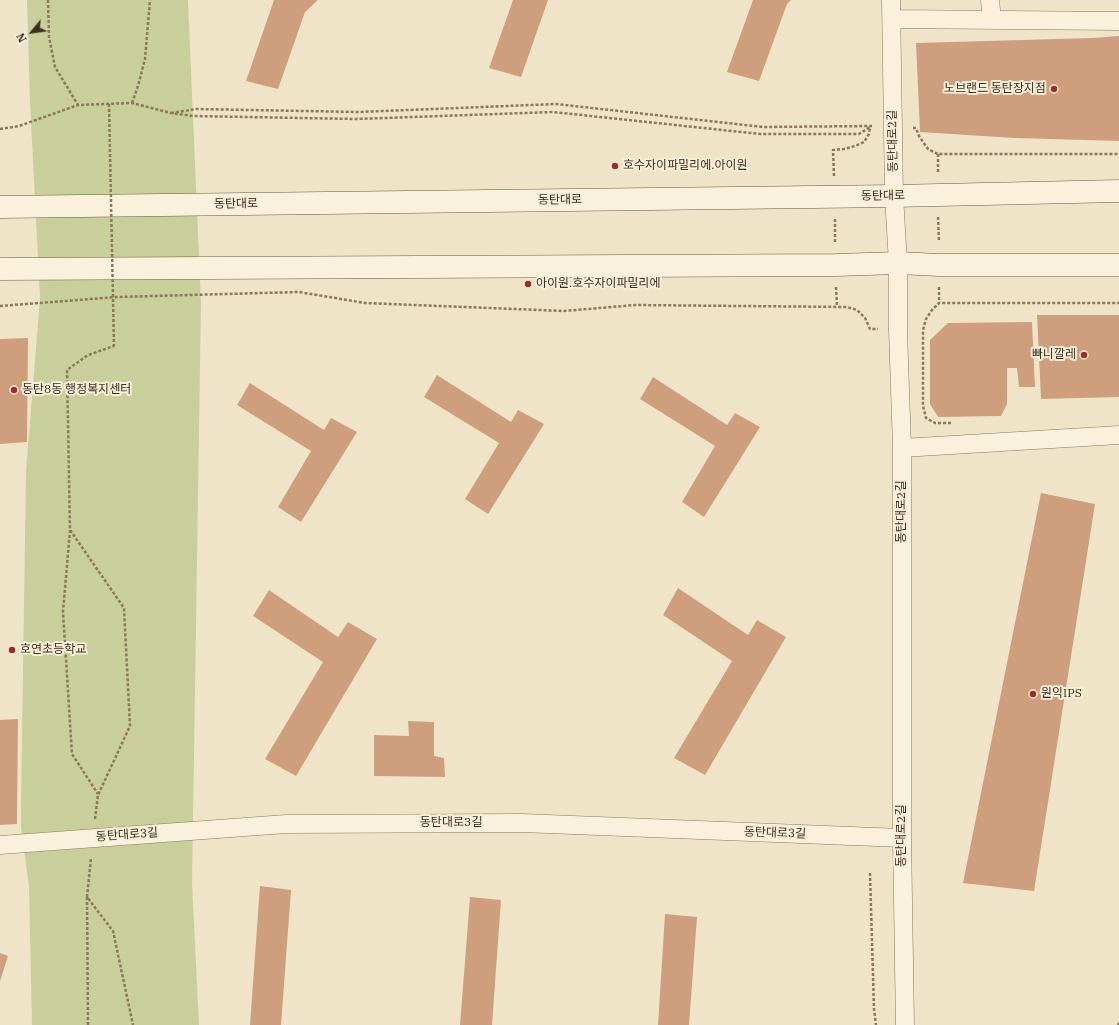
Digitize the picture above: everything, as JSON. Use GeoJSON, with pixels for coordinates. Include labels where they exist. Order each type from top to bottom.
{"type":"FeatureCollection","features":[{"type":"Feature","properties":{"kind":"main road","name":"동탄대로"},"geometry":{"type":"LineString","coordinates":[[0,208],[834,196],[938,196],[1119,191]]}},
{"type":"Feature","properties":{"kind":"main road"},"geometry":{"type":"LineString","coordinates":[[0,269],[836,265],[898,263],[939,265],[1119,265]]}},
{"type":"Feature","properties":{"kind":"street","name":"동탄대로2길"},"geometry":{"type":"LineString","coordinates":[[891,0],[894,196],[898,263],[898,330],[902,448],[902,838],[905,1025]]}},
{"type":"Feature","properties":{"kind":"street"},"geometry":{"type":"LineString","coordinates":[[990,0],[992,20]]}},
{"type":"Feature","properties":{"kind":"street"},"geometry":{"type":"LineString","coordinates":[[892,19],[1119,22]]}},
{"type":"Feature","properties":{"kind":"street"},"geometry":{"type":"LineString","coordinates":[[902,448],[1119,435]]}},
{"type":"Feature","properties":{"kind":"street","name":"동탄대로3길"},"geometry":{"type":"LineString","coordinates":[[0,845],[286,824],[522,823],[902,838]]}},
{"type":"Feature","properties":{"kind":"path"},"geometry":{"type":"LineString","coordinates":[[48,0],[49,37],[55,67],[78,105]]}},
{"type":"Feature","properties":{"kind":"path"},"geometry":{"type":"LineString","coordinates":[[132,103],[146,60],[150,0]]}},
{"type":"Feature","properties":{"kind":"path"},"geometry":{"type":"LineString","coordinates":[[0,129],[19,126],[78,105],[132,103],[170,113],[193,116],[356,119],[554,112],[760,134],[859,134],[871,126]]}},
{"type":"Feature","properties":{"kind":"path"},"geometry":{"type":"LineString","coordinates":[[98,795],[72,754],[63,612],[70,530],[67,370],[88,355],[114,346],[109,104]]}},
{"type":"Feature","properties":{"kind":"path"},"geometry":{"type":"LineString","coordinates":[[170,113],[196,109],[359,112],[556,104],[763,127],[871,126]]}},
{"type":"Feature","properties":{"kind":"path"},"geometry":{"type":"LineString","coordinates":[[837,307],[833,150],[844,150],[864,142],[869,134],[871,126]]}},
{"type":"Feature","properties":{"kind":"path"},"geometry":{"type":"LineString","coordinates":[[916,128],[919,136],[928,149],[938,154],[1119,154]]}},
{"type":"Feature","properties":{"kind":"path"},"geometry":{"type":"LineString","coordinates":[[938,154],[939,303]]}},
{"type":"Feature","properties":{"kind":"path"},"geometry":{"type":"LineString","coordinates":[[0,306],[117,298],[299,292],[365,303],[564,311],[635,305],[846,307],[857,310],[865,318],[870,329]]}},
{"type":"Feature","properties":{"kind":"path"},"geometry":{"type":"LineString","coordinates":[[951,423],[936,423],[926,418],[923,406],[923,330],[926,319],[939,303],[1119,303]]}},
{"type":"Feature","properties":{"kind":"path"},"geometry":{"type":"LineString","coordinates":[[70,530],[124,608],[130,726],[98,795],[94,826]]}},
{"type":"Feature","properties":{"kind":"path"},"geometry":{"type":"LineString","coordinates":[[88,1025],[87,897],[91,858]]}},
{"type":"Feature","properties":{"kind":"path"},"geometry":{"type":"LineString","coordinates":[[870,873],[874,1009],[876,1025]]}},
{"type":"Feature","properties":{"kind":"path"},"geometry":{"type":"LineString","coordinates":[[87,897],[113,931],[133,1025]]}},
{"type":"Feature","properties":{"kind":"green space"},"geometry":{"type":"Polygon","coordinates":[[[27,0],[188,0],[201,303],[192,883],[199,1025],[32,1025],[29,886],[21,828],[21,800],[26,471],[40,298],[30,102],[27,0]]]}},
{"type":"Feature","properties":{"kind":"building"},"geometry":{"type":"Polygon","coordinates":[[[274,0],[318,0],[305,12],[278,89],[246,81],[274,0]]]}},
{"type":"Feature","properties":{"kind":"building"},"geometry":{"type":"Polygon","coordinates":[[[513,0],[548,0],[521,77],[489,68],[513,0]]]}},
{"type":"Feature","properties":{"kind":"building"},"geometry":{"type":"Polygon","coordinates":[[[753,0],[791,0],[787,4],[759,81],[727,72],[753,0]]]}},
{"type":"Feature","properties":{"kind":"building"},"geometry":{"type":"Polygon","coordinates":[[[1119,36],[1119,141],[1014,138],[920,132],[916,43],[1119,36]]]}},
{"type":"Feature","properties":{"kind":"building"},"geometry":{"type":"Polygon","coordinates":[[[1037,315],[1119,315],[1119,397],[1041,399],[1037,315]]]}},
{"type":"Feature","properties":{"kind":"building"},"geometry":{"type":"Polygon","coordinates":[[[1032,322],[1035,387],[1019,387],[1017,368],[1007,368],[1007,404],[1001,416],[938,417],[930,404],[930,340],[948,323],[1032,322]]]}},
{"type":"Feature","properties":{"kind":"building","name":"동탄8동 행정복지센터"},"geometry":{"type":"Polygon","coordinates":[[[28,338],[27,442],[0,444],[0,339],[28,338]]]}},
{"type":"Feature","properties":{"kind":"building"},"geometry":{"type":"Polygon","coordinates":[[[437,375],[511,422],[518,410],[544,424],[488,514],[465,499],[499,443],[424,397],[437,375]]]}},
{"type":"Feature","properties":{"kind":"building"},"geometry":{"type":"Polygon","coordinates":[[[653,377],[727,425],[735,413],[760,427],[704,517],[682,502],[715,446],[640,399],[653,377]]]}},
{"type":"Feature","properties":{"kind":"building"},"geometry":{"type":"Polygon","coordinates":[[[250,383],[324,430],[331,418],[357,432],[301,522],[278,507],[311,451],[237,405],[250,383]]]}},
{"type":"Feature","properties":{"kind":"building","name":"원익IPS"},"geometry":{"type":"Polygon","coordinates":[[[1041,493],[1095,504],[1034,891],[963,883],[1041,493]]]}},
{"type":"Feature","properties":{"kind":"building"},"geometry":{"type":"Polygon","coordinates":[[[678,588],[748,635],[757,620],[786,637],[705,775],[674,758],[732,661],[663,615],[678,588]]]}},
{"type":"Feature","properties":{"kind":"building"},"geometry":{"type":"Polygon","coordinates":[[[269,590],[338,637],[348,622],[377,639],[296,776],[265,759],[323,662],[253,616],[269,590]]]}},
{"type":"Feature","properties":{"kind":"building"},"geometry":{"type":"Polygon","coordinates":[[[18,719],[17,824],[0,825],[0,720],[18,719]]]}},
{"type":"Feature","properties":{"kind":"building"},"geometry":{"type":"Polygon","coordinates":[[[408,721],[434,722],[434,756],[444,758],[445,777],[374,776],[374,735],[409,736],[408,721]]]}},
{"type":"Feature","properties":{"kind":"building"},"geometry":{"type":"Polygon","coordinates":[[[260,886],[291,890],[281,1025],[250,1025],[260,886]]]}},
{"type":"Feature","properties":{"kind":"building"},"geometry":{"type":"Polygon","coordinates":[[[470,897],[501,900],[492,1025],[460,1025],[470,897]]]}},
{"type":"Feature","properties":{"kind":"building"},"geometry":{"type":"Polygon","coordinates":[[[665,914],[697,917],[689,1025],[658,1025],[665,914]]]}},
{"type":"Feature","properties":{"kind":"building"},"geometry":{"type":"Polygon","coordinates":[[[0,953],[8,956],[0,981],[0,953]]]}},
{"type":"Feature","properties":{"kind":"place","name":"노브랜드 동탄장지점"},"geometry":{"type":"Point","coordinates":[1054,89]}},
{"type":"Feature","properties":{"kind":"place","name":"호수자이파밀리에.아이원"},"geometry":{"type":"Point","coordinates":[615,166]}},
{"type":"Feature","properties":{"kind":"place","name":"아이원.호수자이파밀리에"},"geometry":{"type":"Point","coordinates":[528,284]}},
{"type":"Feature","properties":{"kind":"place","name":"빠니깔레"},"geometry":{"type":"Point","coordinates":[1084,355]}},
{"type":"Feature","properties":{"kind":"place","name":"동탄8동 행정복지센터"},"geometry":{"type":"Point","coordinates":[14,390]}},
{"type":"Feature","properties":{"kind":"place","name":"호연초등학교"},"geometry":{"type":"Point","coordinates":[12,650]}},
{"type":"Feature","properties":{"kind":"place","name":"원익IPS"},"geometry":{"type":"Point","coordinates":[1033,694]}}]}
